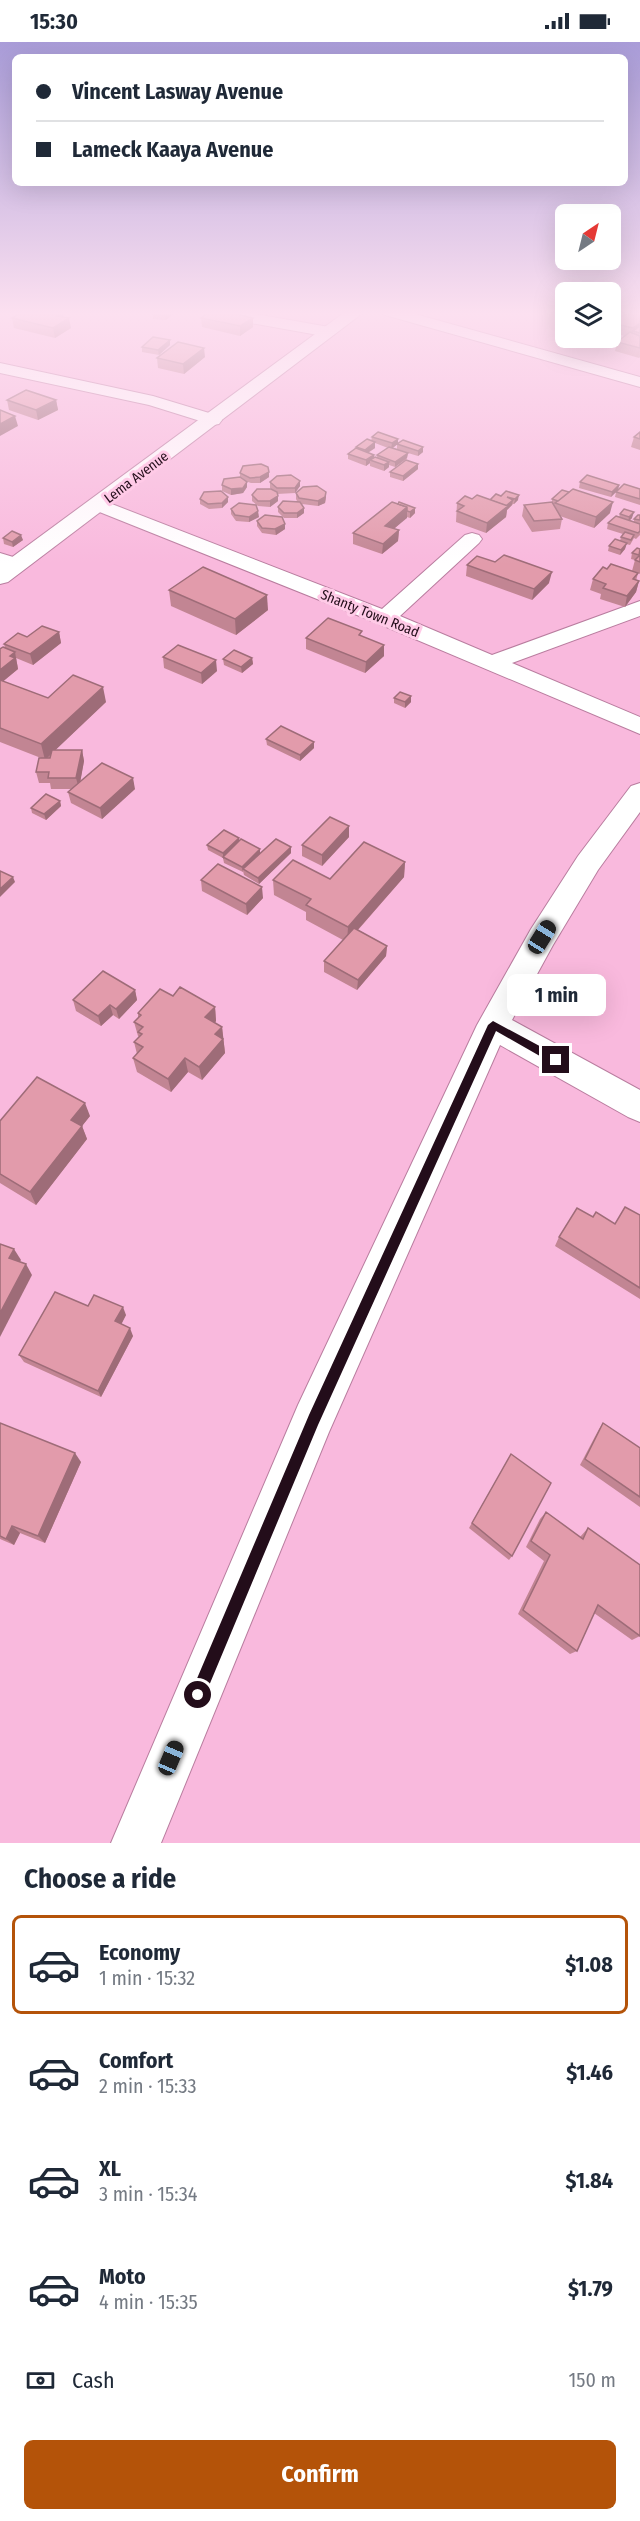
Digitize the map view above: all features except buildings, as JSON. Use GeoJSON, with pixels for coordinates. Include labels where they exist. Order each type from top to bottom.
{"type":"FeatureCollection","features":[{"type":"Feature","properties":{"kind":"main road","name":"Lema Avenue"},"geometry":{"type":"LineString","coordinates":[[5,567],[99,505],[245,396]]}},
{"type":"Feature","properties":{"kind":"street"},"geometry":{"type":"LineString","coordinates":[[130,396],[213,420]]}},
{"type":"Feature","properties":{"kind":"street","name":"Shanty Town Road"},"geometry":{"type":"LineString","coordinates":[[99,505],[385,618],[640,726]]}},
{"type":"Feature","properties":{"kind":"street"},"geometry":{"type":"LineString","coordinates":[[385,618],[472,539]]}},
{"type":"Feature","properties":{"kind":"street"},"geometry":{"type":"LineString","coordinates":[[491,663],[640,608]]}},
{"type":"Feature","properties":{"kind":"street"},"geometry":{"type":"LineString","coordinates":[[136,1843],[314,1420],[493,1025],[542,937],[588,863],[640,792]]}},
{"type":"Feature","properties":{"kind":"street"},"geometry":{"type":"LineString","coordinates":[[493,1025],[640,1107]]}},
{"type":"Feature","properties":{"kind":"route"},"geometry":{"type":"LineString","coordinates":[[198,1695],[314,1420],[493,1025],[556,1060]]}}]}
